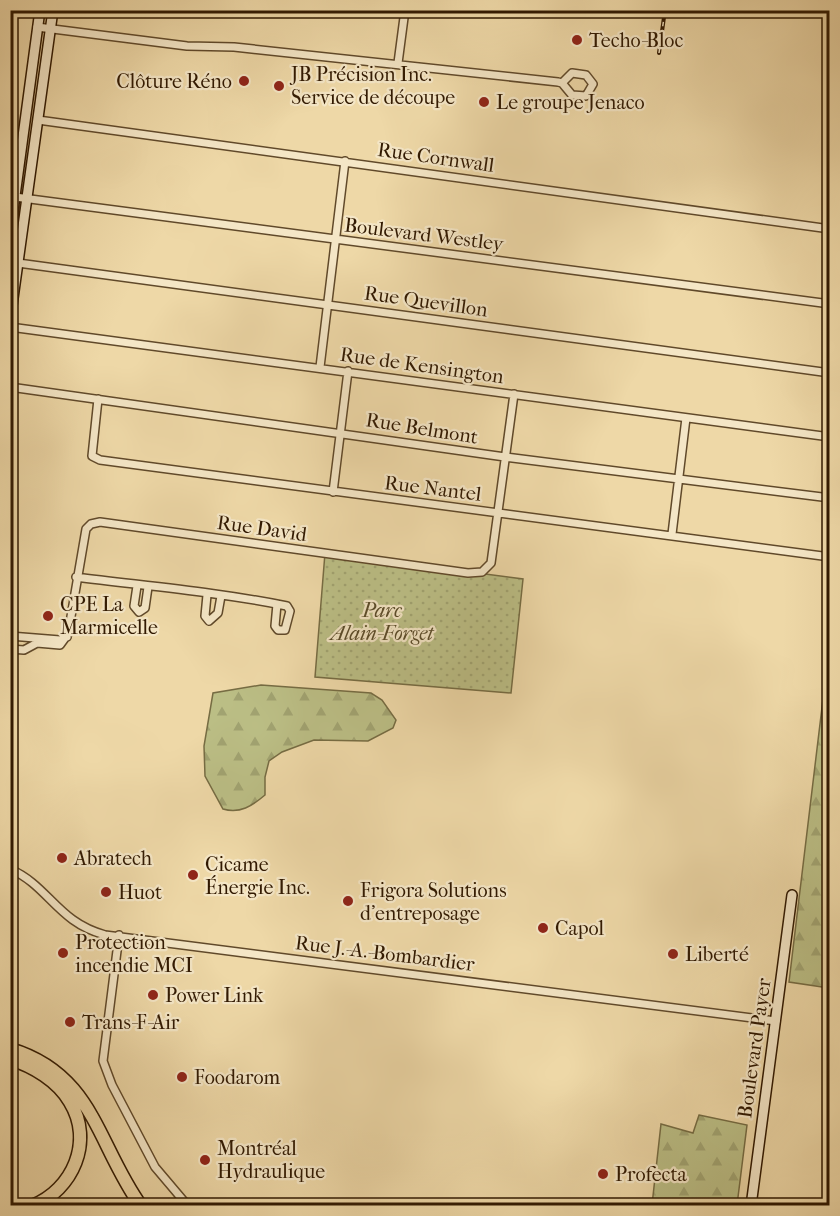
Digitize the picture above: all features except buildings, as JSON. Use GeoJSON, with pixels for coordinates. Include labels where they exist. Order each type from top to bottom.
{"type":"FeatureCollection","features":[{"type":"Feature","properties":{"kind":"highway"},"geometry":{"type":"LineString","coordinates":[[10,1049],[48,1066],[78,1094],[141,1206]]}},
{"type":"Feature","properties":{"kind":"highway"},"geometry":{"type":"LineString","coordinates":[[10,1059],[35,1070],[58,1088],[71,1103],[80,1133],[77,1159],[68,1177],[56,1192],[32,1206]]}},
{"type":"Feature","properties":{"kind":"main road"},"geometry":{"type":"LineString","coordinates":[[10,233],[40,10]]}},
{"type":"Feature","properties":{"kind":"main road"},"geometry":{"type":"LineString","coordinates":[[10,320],[53,10]]}},
{"type":"Feature","properties":{"kind":"main road","name":"Boulevard Payer"},"geometry":{"type":"LineString","coordinates":[[751,1206],[792,895]]}},
{"type":"Feature","properties":{"kind":"street"},"geometry":{"type":"LineString","coordinates":[[398,63],[405,10]]}},
{"type":"Feature","properties":{"kind":"street"},"geometry":{"type":"LineString","coordinates":[[37,27],[187,46],[222,46],[398,63],[562,83]]}},
{"type":"Feature","properties":{"kind":"street","name":"Rue Cornwall"},"geometry":{"type":"LineString","coordinates":[[38,120],[830,228]]}},
{"type":"Feature","properties":{"kind":"street"},"geometry":{"type":"LineString","coordinates":[[320,367],[345,161]]}},
{"type":"Feature","properties":{"kind":"street","name":"Boulevard Westley"},"geometry":{"type":"LineString","coordinates":[[15,197],[830,304]]}},
{"type":"Feature","properties":{"kind":"street","name":"Rue Quevillon"},"geometry":{"type":"LineString","coordinates":[[18,263],[830,373]]}},
{"type":"Feature","properties":{"kind":"street","name":"Rue de Kensington"},"geometry":{"type":"LineString","coordinates":[[10,327],[830,437]]}},
{"type":"Feature","properties":{"kind":"street"},"geometry":{"type":"LineString","coordinates":[[333,492],[348,371]]}},
{"type":"Feature","properties":{"kind":"street","name":"Rue Belmont"},"geometry":{"type":"LineString","coordinates":[[10,387],[505,457],[830,498]]}},
{"type":"Feature","properties":{"kind":"street"},"geometry":{"type":"LineString","coordinates":[[498,512],[514,394]]}},
{"type":"Feature","properties":{"kind":"street","name":"Rue Nantel"},"geometry":{"type":"LineString","coordinates":[[98,399],[92,456],[100,460],[333,492],[672,534],[830,557]]}},
{"type":"Feature","properties":{"kind":"street"},"geometry":{"type":"LineString","coordinates":[[672,534],[686,418]]}},
{"type":"Feature","properties":{"kind":"street","name":"Rue David"},"geometry":{"type":"LineString","coordinates":[[67,637],[86,529],[92,524],[100,522],[468,573],[482,572],[492,563],[498,512]]}},
{"type":"Feature","properties":{"kind":"street"},"geometry":{"type":"LineString","coordinates":[[76,577],[277,604]]}},
{"type":"Feature","properties":{"kind":"street"},"geometry":{"type":"LineString","coordinates":[[137,586],[134,607],[139,612],[145,609],[148,587]]}},
{"type":"Feature","properties":{"kind":"street"},"geometry":{"type":"LineString","coordinates":[[207,595],[205,616],[209,621],[218,613],[221,596]]}},
{"type":"Feature","properties":{"kind":"street"},"geometry":{"type":"LineString","coordinates":[[10,636],[60,640],[67,637]]}},
{"type":"Feature","properties":{"kind":"street"},"geometry":{"type":"LineString","coordinates":[[10,649],[24,650],[37,643],[59,645],[67,637]]}},
{"type":"Feature","properties":{"kind":"street","name":"Rue J.-A.-Bombardier"},"geometry":{"type":"LineString","coordinates":[[10,869],[22,874],[73,922],[95,932],[776,1021]]}},
{"type":"Feature","properties":{"kind":"street"},"geometry":{"type":"LineString","coordinates":[[119,935],[103,1061],[111,1085],[155,1167],[188,1206]]}},
{"type":"Feature","properties":{"kind":"green space","name":"Parc Alain-Forget"},"geometry":{"type":"Polygon","coordinates":[[[325,553],[523,579],[511,693],[315,677],[325,553]]]}},
{"type":"Feature","properties":{"kind":"green space"},"geometry":{"type":"Polygon","coordinates":[[[829,649],[830,988],[789,982],[829,649]]]}},
{"type":"Feature","properties":{"kind":"green space"},"geometry":{"type":"Polygon","coordinates":[[[261,685],[371,693],[382,700],[396,720],[393,728],[368,741],[314,740],[282,752],[269,761],[265,777],[265,795],[240,810],[223,809],[205,776],[204,746],[213,693],[261,685]]]}},
{"type":"Feature","properties":{"kind":"green space"},"geometry":{"type":"Polygon","coordinates":[[[699,1115],[747,1125],[737,1205],[652,1205],[661,1124],[693,1133],[699,1115]]]}},
{"type":"Feature","properties":{"kind":"waterway"},"geometry":{"type":"LineString","coordinates":[[10,18],[11,10]]}},
{"type":"Feature","properties":{"kind":"railway"},"geometry":{"type":"LineString","coordinates":[[659,53],[665,10]]}},
{"type":"Feature","properties":{"kind":"place","name":"Techo-Bloc"},"geometry":{"type":"Point","coordinates":[577,40]}},
{"type":"Feature","properties":{"kind":"place","name":"Clôture Réno"},"geometry":{"type":"Point","coordinates":[244,81]}},
{"type":"Feature","properties":{"kind":"place","name":"JB Précision Inc. Service de découpe"},"geometry":{"type":"Point","coordinates":[279,86]}},
{"type":"Feature","properties":{"kind":"place","name":"Le groupe Jenaco"},"geometry":{"type":"Point","coordinates":[484,102]}},
{"type":"Feature","properties":{"kind":"place","name":"CPE La Marmicelle"},"geometry":{"type":"Point","coordinates":[48,616]}},
{"type":"Feature","properties":{"kind":"place","name":"Abratech"},"geometry":{"type":"Point","coordinates":[62,858]}},
{"type":"Feature","properties":{"kind":"place","name":"Cicame Énergie Inc."},"geometry":{"type":"Point","coordinates":[193,875]}},
{"type":"Feature","properties":{"kind":"place","name":"Huot"},"geometry":{"type":"Point","coordinates":[106,892]}},
{"type":"Feature","properties":{"kind":"place","name":"Frigora Solutions d'entreposage"},"geometry":{"type":"Point","coordinates":[348,901]}},
{"type":"Feature","properties":{"kind":"place","name":"Capol"},"geometry":{"type":"Point","coordinates":[543,928]}},
{"type":"Feature","properties":{"kind":"place","name":"Protection incendie MCI"},"geometry":{"type":"Point","coordinates":[63,953]}},
{"type":"Feature","properties":{"kind":"place","name":"Liberté"},"geometry":{"type":"Point","coordinates":[673,954]}},
{"type":"Feature","properties":{"kind":"place","name":"Power Link"},"geometry":{"type":"Point","coordinates":[153,995]}},
{"type":"Feature","properties":{"kind":"place","name":"Trans-F-Air"},"geometry":{"type":"Point","coordinates":[70,1022]}},
{"type":"Feature","properties":{"kind":"place","name":"Foodarom"},"geometry":{"type":"Point","coordinates":[182,1077]}},
{"type":"Feature","properties":{"kind":"place","name":"Montréal Hydraulique"},"geometry":{"type":"Point","coordinates":[205,1160]}},
{"type":"Feature","properties":{"kind":"place","name":"Profecta"},"geometry":{"type":"Point","coordinates":[603,1174]}}]}
